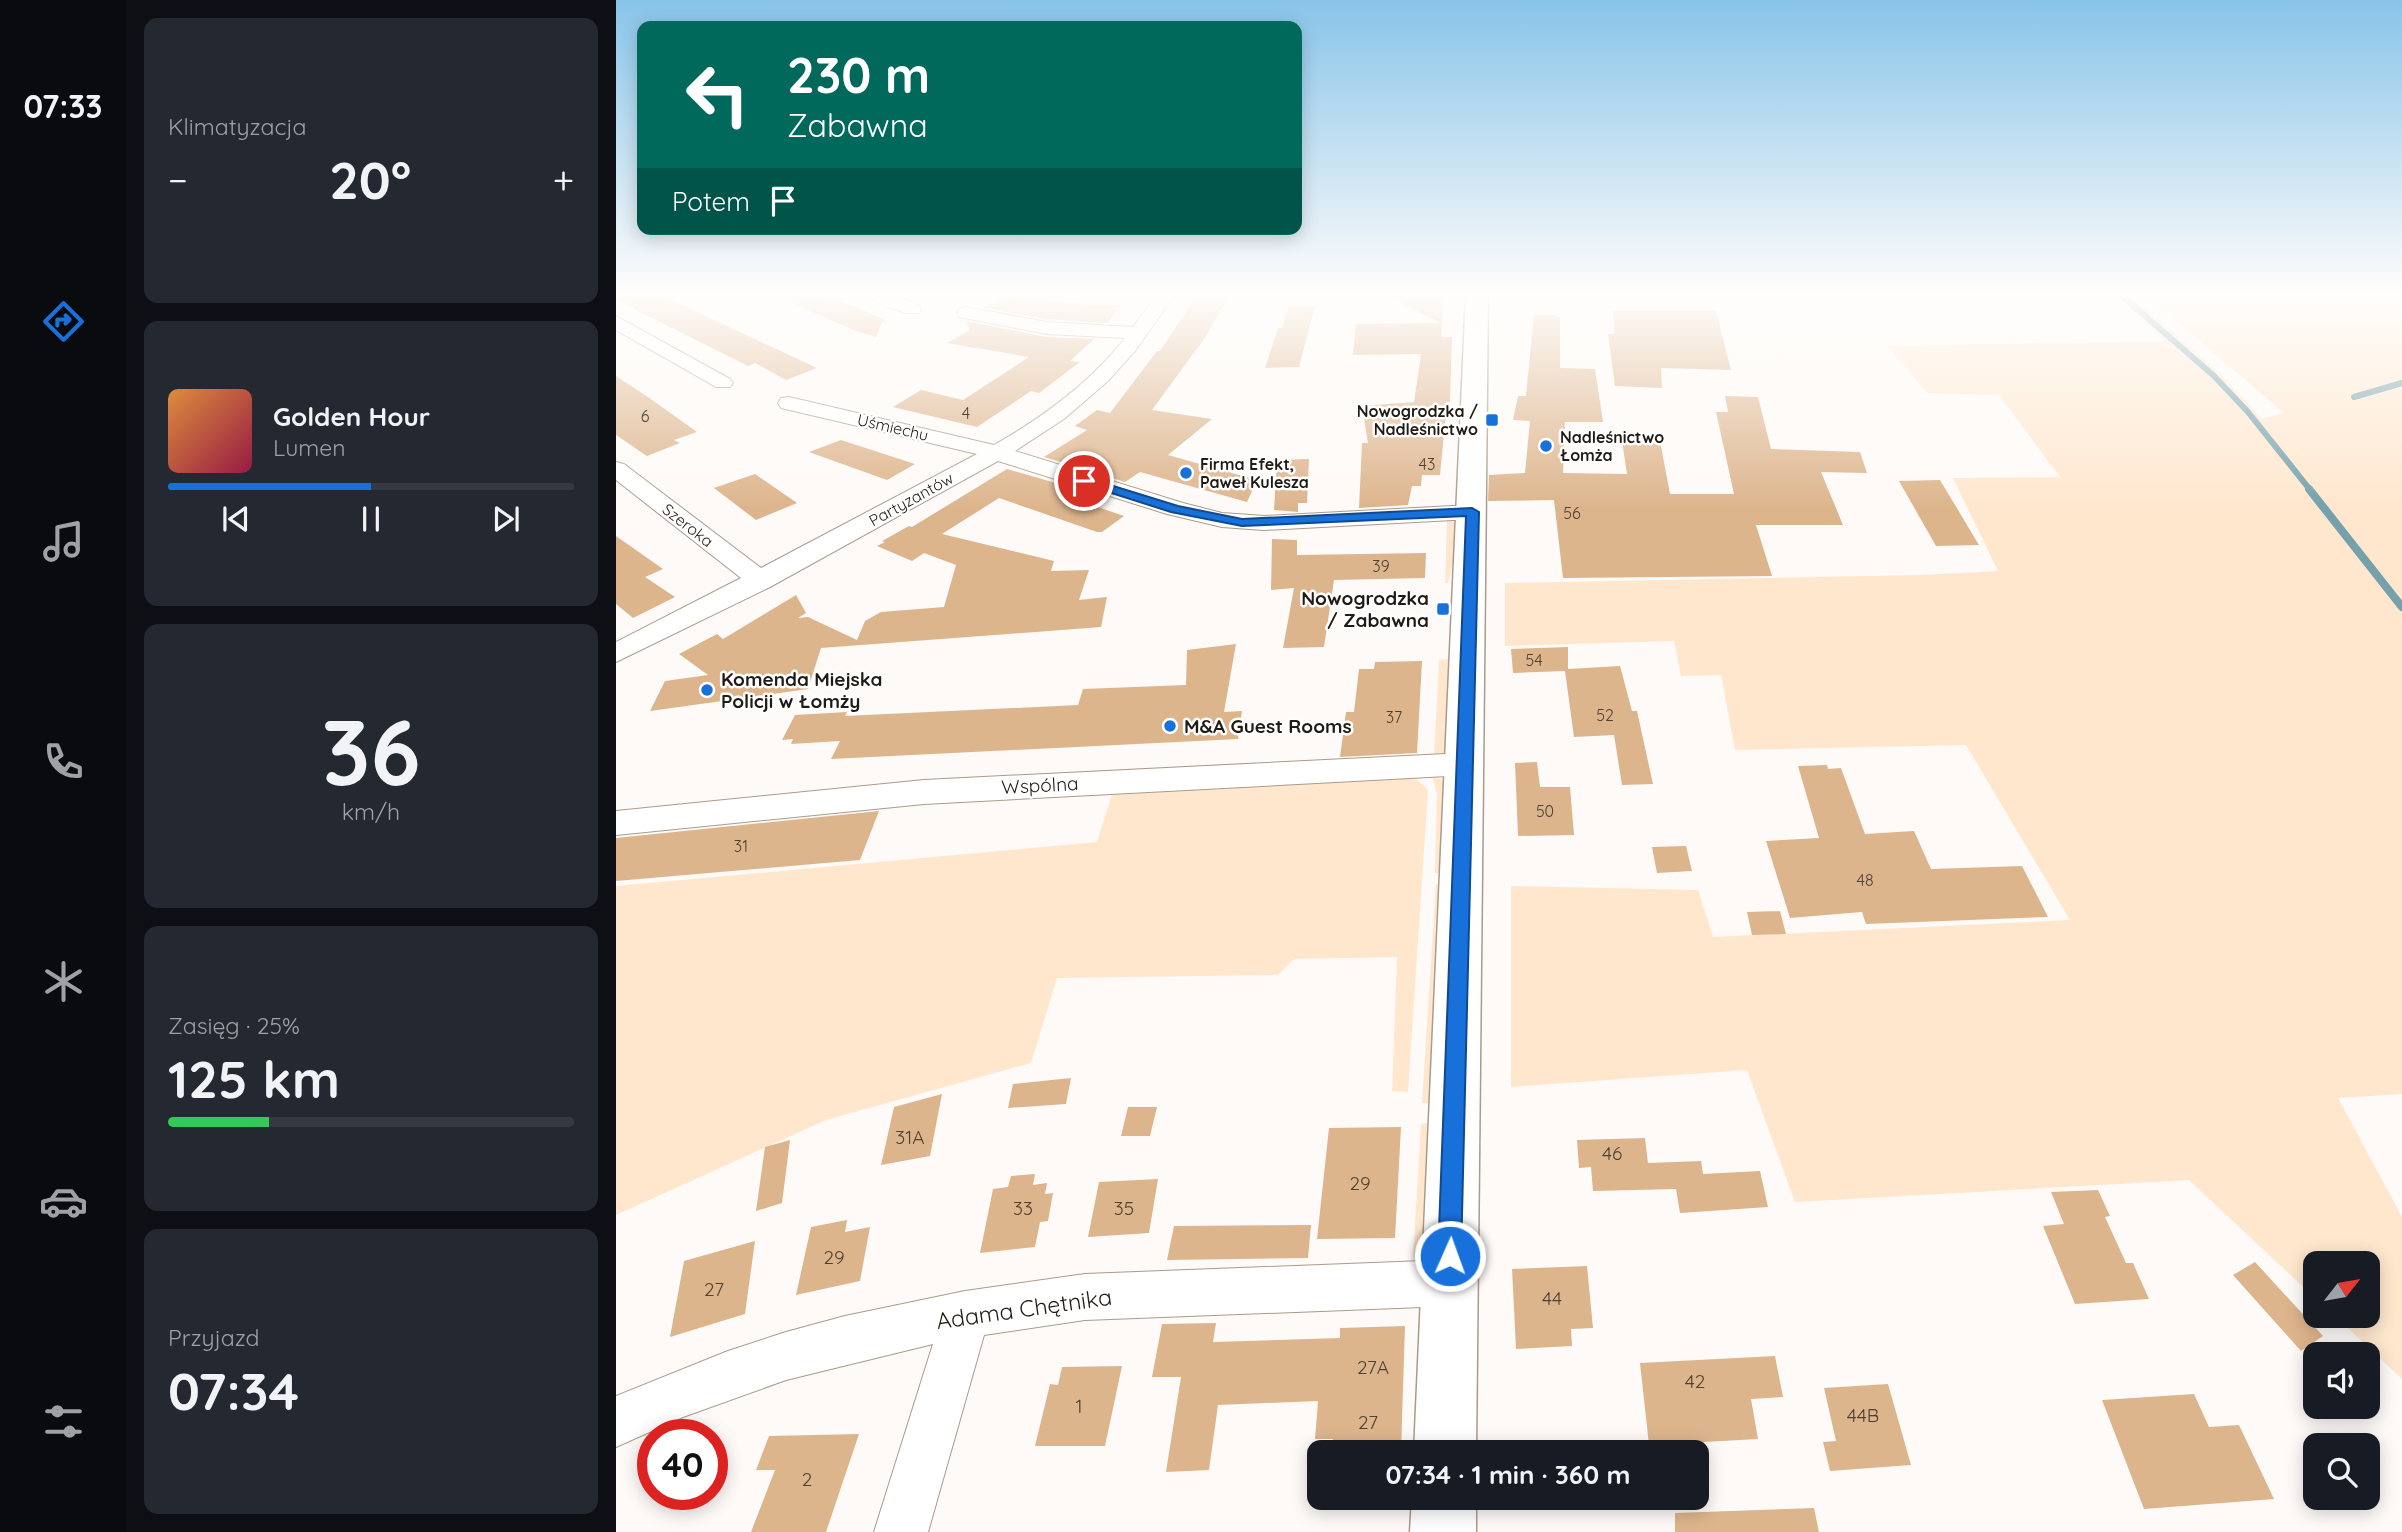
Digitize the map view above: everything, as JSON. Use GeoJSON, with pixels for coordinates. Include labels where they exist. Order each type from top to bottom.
{"type":"FeatureCollection","features":[{"type":"Feature","properties":{"kind":"street"},"geometry":{"type":"LineString","coordinates":[[691,364],[723,383]]}},
{"type":"Feature","properties":{"kind":"street","name":"Partyzantów"},"geometry":{"type":"LineString","coordinates":[[616,653],[761,580],[996,453],[1061,410],[1113,364]]}},
{"type":"Feature","properties":{"kind":"street"},"geometry":{"type":"LineString","coordinates":[[1445,1440],[1475,364]]}},
{"type":"Feature","properties":{"kind":"street","name":"Uśmiechu"},"geometry":{"type":"LineString","coordinates":[[789,403],[996,453],[1176,509],[1232,522],[1264,523],[1472,512]]}},
{"type":"Feature","properties":{"kind":"street","name":"Szeroka"},"geometry":{"type":"LineString","coordinates":[[616,469],[761,580]]}},
{"type":"Feature","properties":{"kind":"street","name":"Wspólna"},"geometry":{"type":"LineString","coordinates":[[616,822],[924,792],[1466,764]]}},
{"type":"Feature","properties":{"kind":"street","name":"Adama Chętnika"},"geometry":{"type":"LineString","coordinates":[[616,1422],[721,1380],[796,1354],[865,1336],[966,1315],[1085,1297],[1449,1283]]}},
{"type":"Feature","properties":{"kind":"street"},"geometry":{"type":"LineString","coordinates":[[901,1532],[966,1315]]}},
{"type":"Feature","properties":{"kind":"street"},"geometry":{"type":"LineString","coordinates":[[1443,1532],[1444,1510]]}},
{"type":"Feature","properties":{"kind":"shaded area"},"geometry":{"type":"Polygon","coordinates":[[[1903,364],[2209,364],[2262,419],[2284,413],[2227,364],[2402,364],[2402,1094],[2338,1098],[2402,1217],[2402,1379],[2380,1358],[2380,1342],[2363,1342],[2348,1328],[2380,1328],[2380,1251],[2303,1251],[2303,1287],[2189,1180],[1795,1202],[1747,1070],[1511,1087],[1511,886],[1698,890],[1713,937],[2070,920],[1966,745],[1735,750],[1721,675],[1681,676],[1674,641],[1505,646],[1505,583],[1921,575],[1998,571],[1953,478],[2060,477],[1999,395],[1927,393],[1903,364]]]}},
{"type":"Feature","properties":{"kind":"shaded area"},"geometry":{"type":"Polygon","coordinates":[[[1447,519],[1456,523],[1458,542],[1448,583],[1445,583],[1447,519]]]}},
{"type":"Feature","properties":{"kind":"shaded area"},"geometry":{"type":"Polygon","coordinates":[[[1448,659],[1447,751],[1434,758],[1439,660],[1448,659]]]}},
{"type":"Feature","properties":{"kind":"shaded area"},"geometry":{"type":"Polygon","coordinates":[[[1432,775],[1446,781],[1446,873],[1435,873],[1437,795],[1432,775]]]}},
{"type":"Feature","properties":{"kind":"shaded area"},"geometry":{"type":"Polygon","coordinates":[[[1413,776],[1428,790],[1408,1092],[1392,1091],[1397,957],[1294,959],[1278,975],[1057,978],[1031,1063],[826,1120],[616,1215],[616,886],[1097,842],[1114,788],[1413,776]]]}},
{"type":"Feature","properties":{"kind":"shaded area"},"geometry":{"type":"Polygon","coordinates":[[[1436,884],[1444,884],[1436,1099],[1422,1103],[1436,884]]]}},
{"type":"Feature","properties":{"kind":"shaded area"},"geometry":{"type":"Polygon","coordinates":[[[1429,1123],[1424,1248],[1413,1258],[1421,1124],[1429,1123]]]}},
{"type":"Feature","properties":{"kind":"building"},"geometry":{"type":"Polygon","coordinates":[[[758,364],[810,364],[817,368],[786,380],[758,364]]]}},
{"type":"Feature","properties":{"kind":"building"},"geometry":{"type":"Polygon","coordinates":[[[1017,364],[1077,364],[1039,393],[1031,391],[977,427],[893,407],[921,390],[963,400],[1017,364]]]}},
{"type":"Feature","properties":{"kind":"building"},"geometry":{"type":"Polygon","coordinates":[[[1147,364],[1185,364],[1152,410],[1212,419],[1168,455],[1257,480],[1247,502],[1140,472],[1125,482],[1044,457],[1087,430],[1075,426],[1097,410],[1110,413],[1147,364]]]}},
{"type":"Feature","properties":{"kind":"building"},"geometry":{"type":"Polygon","coordinates":[[[1266,364],[1300,364],[1299,367],[1265,368],[1266,364]]]}},
{"type":"Feature","properties":{"kind":"building"},"geometry":{"type":"Polygon","coordinates":[[[1419,364],[1451,364],[1450,402],[1447,402],[1440,475],[1422,475],[1421,486],[1412,486],[1408,505],[1359,508],[1362,443],[1368,443],[1362,406],[1414,402],[1419,364]]]}},
{"type":"Feature","properties":{"kind":"building"},"geometry":{"type":"Polygon","coordinates":[[[1529,364],[1560,364],[1560,368],[1595,369],[1603,422],[1565,422],[1563,473],[1627,474],[1622,441],[1660,441],[1670,494],[1734,494],[1716,412],[1728,412],[1725,396],[1758,397],[1771,449],[1860,452],[1867,473],[1821,472],[1843,525],[1756,525],[1772,576],[1563,578],[1554,500],[1488,501],[1489,475],[1525,473],[1530,421],[1513,420],[1518,396],[1526,396],[1529,364]]]}},
{"type":"Feature","properties":{"kind":"building"},"geometry":{"type":"Polygon","coordinates":[[[1612,364],[1730,364],[1731,370],[1661,368],[1662,388],[1615,386],[1612,364]]]}},
{"type":"Feature","properties":{"kind":"building"},"geometry":{"type":"Polygon","coordinates":[[[616,376],[697,432],[674,440],[680,443],[647,456],[616,435],[616,376]]]}},
{"type":"Feature","properties":{"kind":"building"},"geometry":{"type":"Polygon","coordinates":[[[841,440],[915,464],[887,480],[809,452],[841,440]]]}},
{"type":"Feature","properties":{"kind":"building"},"geometry":{"type":"Polygon","coordinates":[[[1309,459],[1307,503],[1298,503],[1298,512],[1274,510],[1277,460],[1309,459]]]}},
{"type":"Feature","properties":{"kind":"building"},"geometry":{"type":"Polygon","coordinates":[[[1007,469],[1104,497],[1092,505],[1124,516],[1102,532],[1097,532],[999,498],[942,534],[1054,561],[1051,571],[1089,570],[1079,600],[1107,597],[1101,627],[821,648],[808,689],[650,711],[665,681],[708,675],[679,654],[717,634],[723,639],[796,595],[806,613],[798,618],[808,617],[857,640],[865,621],[881,612],[944,607],[956,565],[924,553],[912,561],[877,546],[1007,469]]]}},
{"type":"Feature","properties":{"kind":"building"},"geometry":{"type":"Polygon","coordinates":[[[755,474],[797,503],[756,520],[714,488],[755,474]]]}},
{"type":"Feature","properties":{"kind":"building"},"geometry":{"type":"Polygon","coordinates":[[[1940,480],[1979,545],[1936,546],[1899,481],[1940,480]]]}},
{"type":"Feature","properties":{"kind":"building"},"geometry":{"type":"Polygon","coordinates":[[[616,536],[663,569],[645,577],[675,597],[633,618],[616,604],[616,536]]]}},
{"type":"Feature","properties":{"kind":"building"},"geometry":{"type":"Polygon","coordinates":[[[1272,539],[1297,540],[1297,555],[1426,553],[1425,578],[1334,580],[1324,647],[1283,648],[1294,588],[1271,590],[1272,539]]]}},
{"type":"Feature","properties":{"kind":"building"},"geometry":{"type":"Polygon","coordinates":[[[1236,644],[1224,712],[1242,711],[1238,739],[831,759],[840,741],[791,744],[793,739],[782,740],[795,715],[847,712],[845,716],[1078,705],[1083,689],[1186,685],[1187,650],[1236,644]]]}},
{"type":"Feature","properties":{"kind":"building"},"geometry":{"type":"Polygon","coordinates":[[[1568,647],[1568,669],[1620,666],[1632,711],[1637,711],[1653,784],[1622,785],[1614,735],[1574,737],[1565,671],[1513,673],[1511,649],[1568,647]]]}},
{"type":"Feature","properties":{"kind":"building"},"geometry":{"type":"Polygon","coordinates":[[[1422,661],[1417,753],[1340,757],[1346,712],[1354,712],[1359,669],[1374,669],[1375,662],[1422,661]]]}},
{"type":"Feature","properties":{"kind":"building"},"geometry":{"type":"Polygon","coordinates":[[[1537,762],[1540,787],[1570,787],[1574,835],[1518,836],[1515,763],[1537,762]]]}},
{"type":"Feature","properties":{"kind":"building"},"geometry":{"type":"Polygon","coordinates":[[[1827,765],[1828,769],[1841,768],[1865,834],[1914,831],[1931,869],[2022,866],[2048,917],[1866,924],[1862,912],[1790,918],[1766,841],[1819,838],[1798,766],[1827,765]]]}},
{"type":"Feature","properties":{"kind":"building"},"geometry":{"type":"Polygon","coordinates":[[[879,811],[860,860],[616,881],[616,838],[879,811]]]}},
{"type":"Feature","properties":{"kind":"building"},"geometry":{"type":"Polygon","coordinates":[[[1686,846],[1692,871],[1657,873],[1652,847],[1686,846]]]}},
{"type":"Feature","properties":{"kind":"building"},"geometry":{"type":"Polygon","coordinates":[[[1780,911],[1786,934],[1752,935],[1747,912],[1780,911]]]}},
{"type":"Feature","properties":{"kind":"building"},"geometry":{"type":"Polygon","coordinates":[[[1071,1078],[1066,1104],[1008,1108],[1013,1084],[1071,1078]]]}},
{"type":"Feature","properties":{"kind":"building"},"geometry":{"type":"Polygon","coordinates":[[[942,1094],[930,1156],[881,1165],[894,1107],[942,1094]]]}},
{"type":"Feature","properties":{"kind":"building"},"geometry":{"type":"Polygon","coordinates":[[[1128,1107],[1157,1107],[1150,1136],[1121,1136],[1128,1107]]]}},
{"type":"Feature","properties":{"kind":"building"},"geometry":{"type":"Polygon","coordinates":[[[1401,1127],[1395,1238],[1317,1239],[1329,1128],[1401,1127]]]}},
{"type":"Feature","properties":{"kind":"building"},"geometry":{"type":"Polygon","coordinates":[[[1645,1138],[1648,1163],[1701,1161],[1703,1174],[1760,1171],[1768,1207],[1680,1213],[1676,1189],[1593,1191],[1591,1167],[1579,1168],[1577,1140],[1645,1138]]]}},
{"type":"Feature","properties":{"kind":"building"},"geometry":{"type":"Polygon","coordinates":[[[790,1140],[782,1203],[756,1211],[765,1147],[790,1140]]]}},
{"type":"Feature","properties":{"kind":"building"},"geometry":{"type":"Polygon","coordinates":[[[1035,1174],[1033,1185],[1047,1183],[1045,1194],[1053,1193],[1048,1221],[1040,1222],[1035,1247],[980,1253],[993,1189],[1008,1187],[1011,1176],[1035,1174]]]}},
{"type":"Feature","properties":{"kind":"building"},"geometry":{"type":"Polygon","coordinates":[[[1158,1179],[1149,1233],[1088,1237],[1099,1182],[1158,1179]]]}},
{"type":"Feature","properties":{"kind":"building"},"geometry":{"type":"Polygon","coordinates":[[[2098,1190],[2110,1216],[2105,1217],[2126,1263],[2133,1263],[2149,1299],[2075,1304],[2043,1226],[2064,1224],[2051,1192],[2098,1190]]]}},
{"type":"Feature","properties":{"kind":"building"},"geometry":{"type":"Polygon","coordinates":[[[847,1220],[845,1232],[870,1227],[860,1281],[796,1295],[811,1227],[847,1220]]]}},
{"type":"Feature","properties":{"kind":"building"},"geometry":{"type":"Polygon","coordinates":[[[1311,1225],[1308,1258],[1167,1260],[1174,1226],[1311,1225]]]}},
{"type":"Feature","properties":{"kind":"building"},"geometry":{"type":"Polygon","coordinates":[[[755,1241],[745,1314],[670,1337],[684,1261],[755,1241]]]}},
{"type":"Feature","properties":{"kind":"building"},"geometry":{"type":"Polygon","coordinates":[[[2255,1262],[2303,1314],[2303,1328],[2316,1328],[2323,1336],[2314,1342],[2303,1342],[2301,1351],[2233,1275],[2255,1262]]]}},
{"type":"Feature","properties":{"kind":"building"},"geometry":{"type":"Polygon","coordinates":[[[1587,1266],[1593,1328],[1571,1329],[1572,1346],[1516,1349],[1512,1269],[1587,1266]]]}},
{"type":"Feature","properties":{"kind":"building"},"geometry":{"type":"Polygon","coordinates":[[[1216,1323],[1213,1342],[1340,1338],[1340,1328],[1405,1326],[1401,1440],[1315,1439],[1318,1401],[1218,1405],[1209,1470],[1166,1472],[1181,1377],[1152,1377],[1162,1324],[1216,1323]]]}},
{"type":"Feature","properties":{"kind":"building"},"geometry":{"type":"Polygon","coordinates":[[[1775,1356],[1783,1397],[1751,1399],[1758,1439],[1709,1442],[1648,1440],[1640,1363],[1775,1356]]]}},
{"type":"Feature","properties":{"kind":"building"},"geometry":{"type":"Polygon","coordinates":[[[1122,1366],[1105,1446],[1035,1446],[1050,1384],[1058,1385],[1062,1367],[1122,1366]]]}},
{"type":"Feature","properties":{"kind":"building"},"geometry":{"type":"Polygon","coordinates":[[[1888,1384],[1911,1465],[1830,1471],[1823,1442],[1836,1441],[1824,1388],[1888,1384]]]}},
{"type":"Feature","properties":{"kind":"building"},"geometry":{"type":"Polygon","coordinates":[[[2194,1394],[2209,1427],[2239,1425],[2274,1499],[2144,1509],[2102,1400],[2194,1394]]]}},
{"type":"Feature","properties":{"kind":"building"},"geometry":{"type":"Polygon","coordinates":[[[859,1434],[826,1532],[751,1532],[775,1470],[756,1470],[769,1436],[859,1434]]]}},
{"type":"Feature","properties":{"kind":"building"},"geometry":{"type":"Polygon","coordinates":[[[1814,1508],[1819,1532],[1675,1532],[1675,1513],[1814,1508]]]}},
{"type":"Feature","properties":{"kind":"waterway"},"geometry":{"type":"LineString","coordinates":[[2201,364],[2248,412],[2311,491]]}},
{"type":"Feature","properties":{"kind":"waterway"},"geometry":{"type":"LineString","coordinates":[[2354,397],[2402,383]]}},
{"type":"Feature","properties":{"kind":"waterway"},"geometry":{"type":"LineString","coordinates":[[2309,489],[2402,607]]}},
{"type":"Feature","properties":{"kind":"place","name":"Nowogrodzka / Nadleśnictwo"},"geometry":{"type":"Point","coordinates":[1492,420]}},
{"type":"Feature","properties":{"kind":"place","name":"Nadleśnictwo Łomża"},"geometry":{"type":"Point","coordinates":[1546,446]}},
{"type":"Feature","properties":{"kind":"place","name":"Firma Efekt, Paweł Kulesza"},"geometry":{"type":"Point","coordinates":[1186,473]}},
{"type":"Feature","properties":{"kind":"place","name":"Nowogrodzka / Zabawna"},"geometry":{"type":"Point","coordinates":[1443,609]}},
{"type":"Feature","properties":{"kind":"place","name":"Komenda Miejska Policji w Łomży"},"geometry":{"type":"Point","coordinates":[707,690]}},
{"type":"Feature","properties":{"kind":"place","name":"M&A Guest Rooms"},"geometry":{"type":"Point","coordinates":[1170,726]}},
{"type":"Feature","properties":{"kind":"route"},"geometry":{"type":"LineString","coordinates":[[1084,481],[1202,516],[1242,523],[1472,512],[1450,1256]]}}]}
